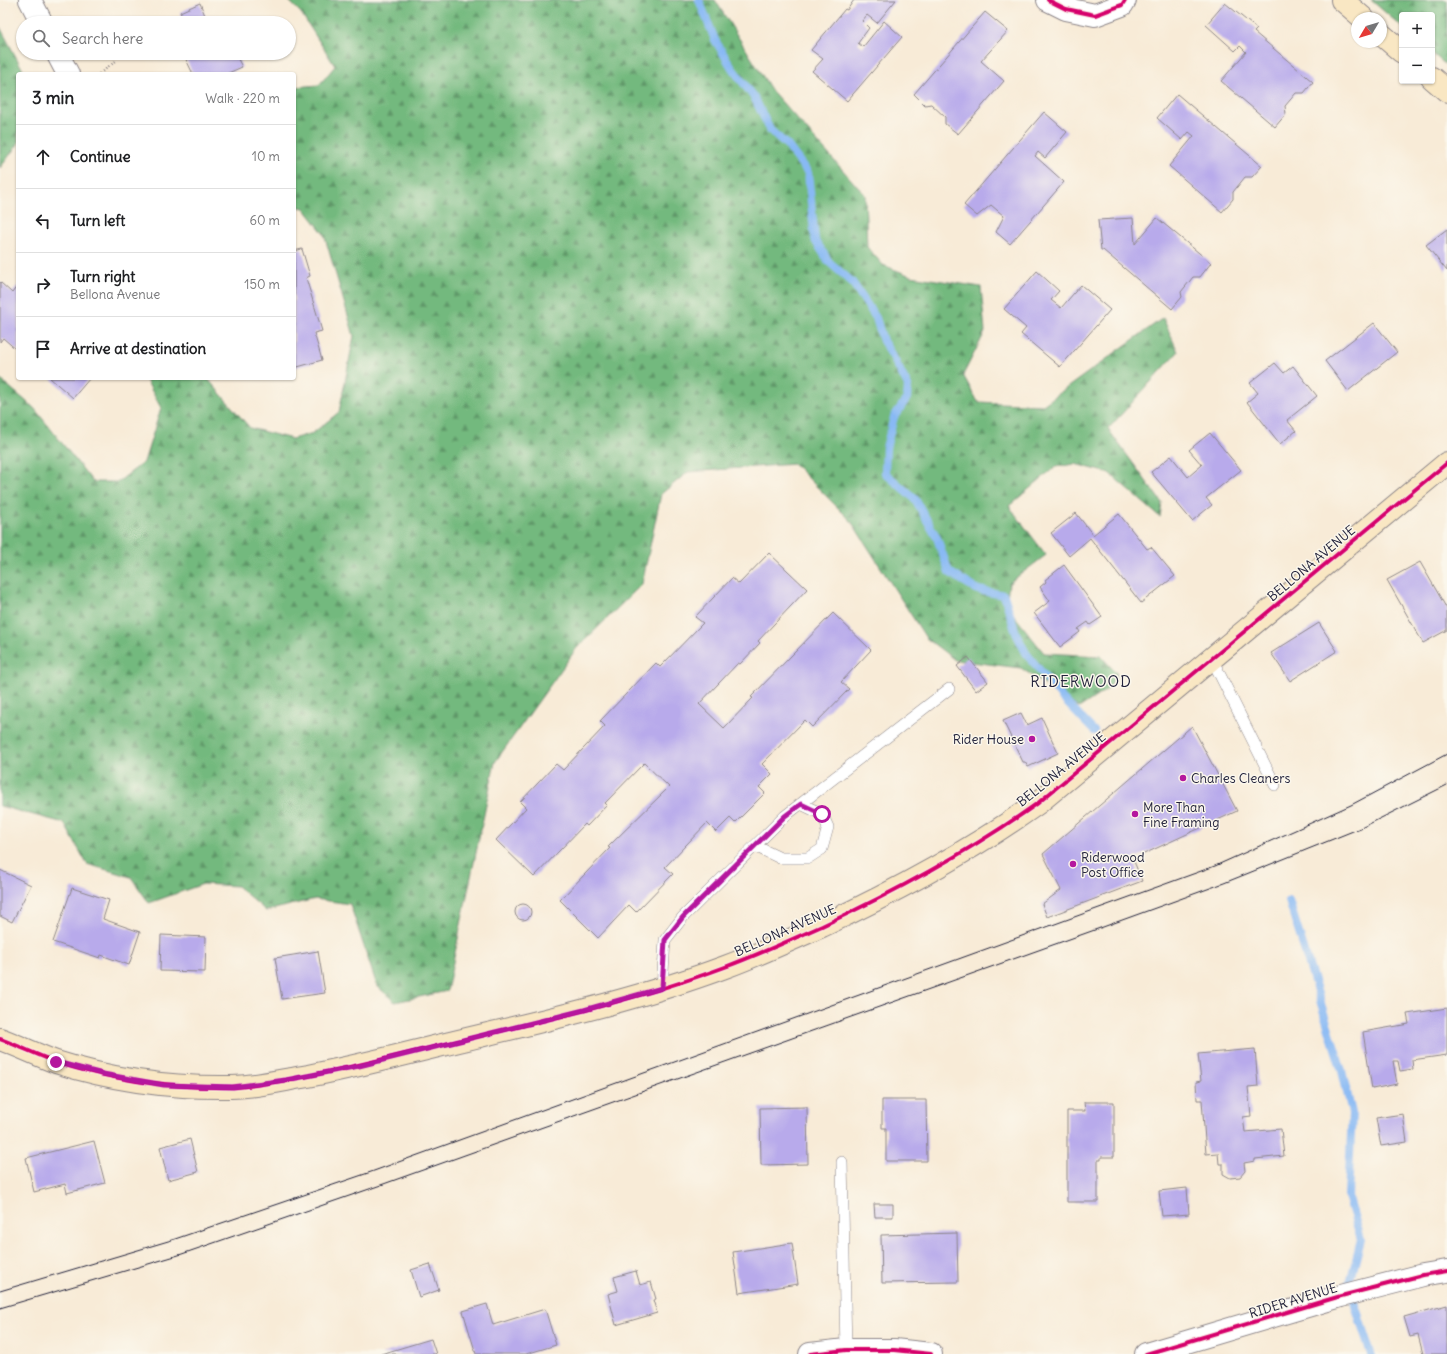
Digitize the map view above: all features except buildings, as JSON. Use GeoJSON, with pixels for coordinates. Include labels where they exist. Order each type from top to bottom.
{"type":"FeatureCollection","features":[{"type":"Feature","properties":{"kind":"street"},"geometry":{"type":"LineString","coordinates":[[30,0],[38,16]]}},
{"type":"Feature","properties":{"kind":"street"},"geometry":{"type":"LineString","coordinates":[[1048,0],[1066,10],[1095,15],[1122,5],[1125,0]]}},
{"type":"Feature","properties":{"kind":"street"},"geometry":{"type":"LineString","coordinates":[[1342,0],[1356,12]]}},
{"type":"Feature","properties":{"kind":"street"},"geometry":{"type":"LineString","coordinates":[[1387,39],[1399,49]]}},
{"type":"Feature","properties":{"kind":"street"},"geometry":{"type":"LineString","coordinates":[[61,60],[67,72]]}},
{"type":"Feature","properties":{"kind":"street"},"geometry":{"type":"LineString","coordinates":[[1435,81],[1447,91]]}},
{"type":"Feature","properties":{"kind":"street","name":"BELLONA AVENUE"},"geometry":{"type":"LineString","coordinates":[[0,1039],[56,1062],[103,1074],[164,1085],[233,1087],[286,1080],[359,1066],[584,1010],[662,988],[725,967],[796,938],[864,906],[938,868],[1004,827],[1038,802],[1447,463]]}},
{"type":"Feature","properties":{"kind":"street","name":"RIDER AVENUE"},"geometry":{"type":"LineString","coordinates":[[1146,1354],[1341,1296],[1423,1275],[1447,1271]]}},
{"type":"Feature","properties":{"kind":"street"},"geometry":{"type":"LineString","coordinates":[[810,1354],[846,1350],[894,1350],[931,1354]]}},
{"type":"Feature","properties":{"kind":"lane"},"geometry":{"type":"LineString","coordinates":[[1212,659],[1275,785]]}},
{"type":"Feature","properties":{"kind":"lane"},"geometry":{"type":"LineString","coordinates":[[662,988],[665,940],[683,917],[785,816],[949,689]]}},
{"type":"Feature","properties":{"kind":"lane"},"geometry":{"type":"LineString","coordinates":[[755,846],[780,858],[808,858],[822,849],[828,827],[822,814],[801,804]]}},
{"type":"Feature","properties":{"kind":"lane"},"geometry":{"type":"LineString","coordinates":[[842,1162],[846,1350]]}},
{"type":"Feature","properties":{"kind":"path"},"geometry":{"type":"LineString","coordinates":[[102,72],[116,61]]}},
{"type":"Feature","properties":{"kind":"green space"},"geometry":{"type":"Polygon","coordinates":[[[288,0],[715,0],[772,91],[865,195],[867,247],[883,265],[911,276],[981,287],[985,332],[963,375],[978,402],[1043,405],[1163,318],[1178,352],[1108,429],[1162,503],[1160,517],[1109,473],[1075,464],[1055,467],[1009,506],[1046,555],[1009,583],[1006,605],[1044,653],[1101,656],[1117,674],[1109,688],[1079,708],[1021,668],[955,660],[926,638],[851,521],[794,464],[688,472],[661,494],[642,584],[576,649],[495,762],[447,991],[395,1002],[377,986],[350,904],[315,899],[266,911],[237,886],[203,884],[149,903],[131,877],[87,864],[64,823],[0,806],[0,379],[34,408],[93,482],[118,482],[144,462],[161,408],[146,380],[209,380],[250,428],[292,439],[313,433],[339,412],[354,336],[324,234],[304,208],[296,206],[296,87],[319,85],[335,66],[301,13],[288,0]]]}},
{"type":"Feature","properties":{"kind":"green space"},"geometry":{"type":"Polygon","coordinates":[[[1371,0],[1447,0],[1447,66],[1435,56],[1435,12],[1399,12],[1399,24],[1387,14],[1387,12],[1385,12],[1371,0]]]}},
{"type":"Feature","properties":{"kind":"green space"},"geometry":{"type":"Polygon","coordinates":[[[0,27],[16,57],[16,60],[18,60],[24,72],[16,72],[16,147],[0,168],[0,27]]]}},
{"type":"Feature","properties":{"kind":"waterway"},"geometry":{"type":"LineString","coordinates":[[699,0],[715,40],[732,68],[754,97],[770,130],[787,145],[808,173],[815,240],[829,262],[852,282],[876,318],[883,341],[908,386],[907,398],[894,417],[886,448],[885,473],[915,499],[937,538],[949,572],[978,590],[1004,595],[1016,633],[1026,653],[1063,699],[1094,731]]}},
{"type":"Feature","properties":{"kind":"waterway"},"geometry":{"type":"LineString","coordinates":[[1289,901],[1342,1071],[1352,1113],[1348,1196],[1361,1239],[1349,1287],[1371,1354]]}},
{"type":"Feature","properties":{"kind":"tram line"},"geometry":{"type":"LineString","coordinates":[[0,1291],[175,1239],[371,1172],[1215,866],[1351,805],[1447,754]]}},
{"type":"Feature","properties":{"kind":"tram line"},"geometry":{"type":"LineString","coordinates":[[0,1308],[182,1254],[378,1186],[1103,927],[1224,883],[1363,827],[1447,785]]}},
{"type":"Feature","properties":{"kind":"cycle path"},"geometry":{"type":"LineString","coordinates":[[1048,0],[1066,9],[1095,15],[1122,5],[1125,0]]}},
{"type":"Feature","properties":{"kind":"cycle path"},"geometry":{"type":"LineString","coordinates":[[0,1039],[56,1062],[99,1074],[143,1082],[187,1086],[250,1086],[359,1065],[621,1001],[691,979],[750,958],[822,926],[906,884],[960,854],[1038,803],[1447,463]]}},
{"type":"Feature","properties":{"kind":"cycle path"},"geometry":{"type":"LineString","coordinates":[[1146,1354],[1341,1296],[1423,1275],[1447,1271]]}},
{"type":"Feature","properties":{"kind":"cycle path"},"geometry":{"type":"LineString","coordinates":[[810,1354],[846,1350],[894,1350],[931,1354]]}},
{"type":"Feature","properties":{"kind":"place","name":"Rider House"},"geometry":{"type":"Point","coordinates":[1032,739]}},
{"type":"Feature","properties":{"kind":"place","name":"Charles Cleaners"},"geometry":{"type":"Point","coordinates":[1183,778]}},
{"type":"Feature","properties":{"kind":"place","name":"More Than Fine Framing"},"geometry":{"type":"Point","coordinates":[1135,814]}},
{"type":"Feature","properties":{"kind":"place","name":"Riderwood Post Office"},"geometry":{"type":"Point","coordinates":[1073,864]}},
{"type":"Feature","properties":{"kind":"district","name":"RIDERWOOD"},"geometry":{"type":"Point","coordinates":[1081,682]}},
{"type":"Feature","properties":{"kind":"route"},"geometry":{"type":"LineString","coordinates":[[56,1062],[103,1074],[164,1085],[233,1087],[286,1080],[359,1066],[584,1010],[662,988],[665,940],[683,917],[785,816],[801,804],[822,814]]}}]}
